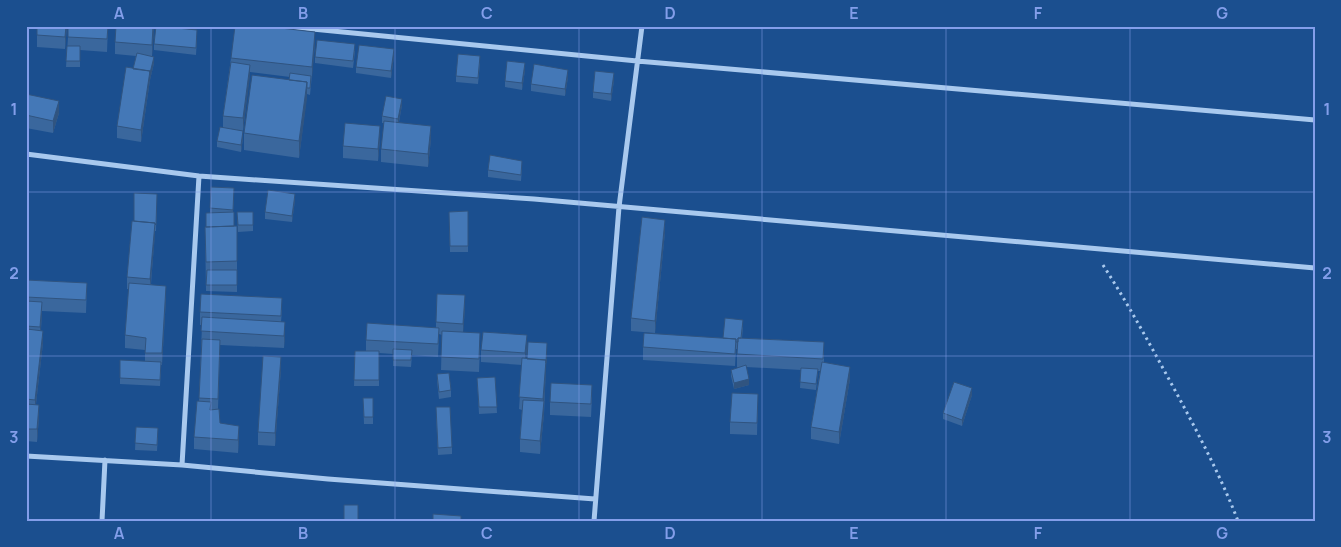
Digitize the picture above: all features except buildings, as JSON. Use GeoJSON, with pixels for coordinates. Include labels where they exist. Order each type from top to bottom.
{"type":"FeatureCollection","features":[{"type":"Feature","properties":{"kind":"street"},"geometry":{"type":"LineString","coordinates":[[282,26],[637,61],[1315,120]]}},
{"type":"Feature","properties":{"kind":"street"},"geometry":{"type":"LineString","coordinates":[[594,521],[619,206],[642,26]]}},
{"type":"Feature","properties":{"kind":"street"},"geometry":{"type":"LineString","coordinates":[[26,154],[200,176],[619,206],[1315,268]]}},
{"type":"Feature","properties":{"kind":"street"},"geometry":{"type":"LineString","coordinates":[[182,465],[200,176]]}},
{"type":"Feature","properties":{"kind":"street"},"geometry":{"type":"LineString","coordinates":[[26,456],[182,465],[337,480],[595,499]]}},
{"type":"Feature","properties":{"kind":"street"},"geometry":{"type":"LineString","coordinates":[[102,521],[105,460]]}},
{"type":"Feature","properties":{"kind":"path"},"geometry":{"type":"LineString","coordinates":[[1093,249],[1139,324],[1226,489],[1238,521]]}}]}
